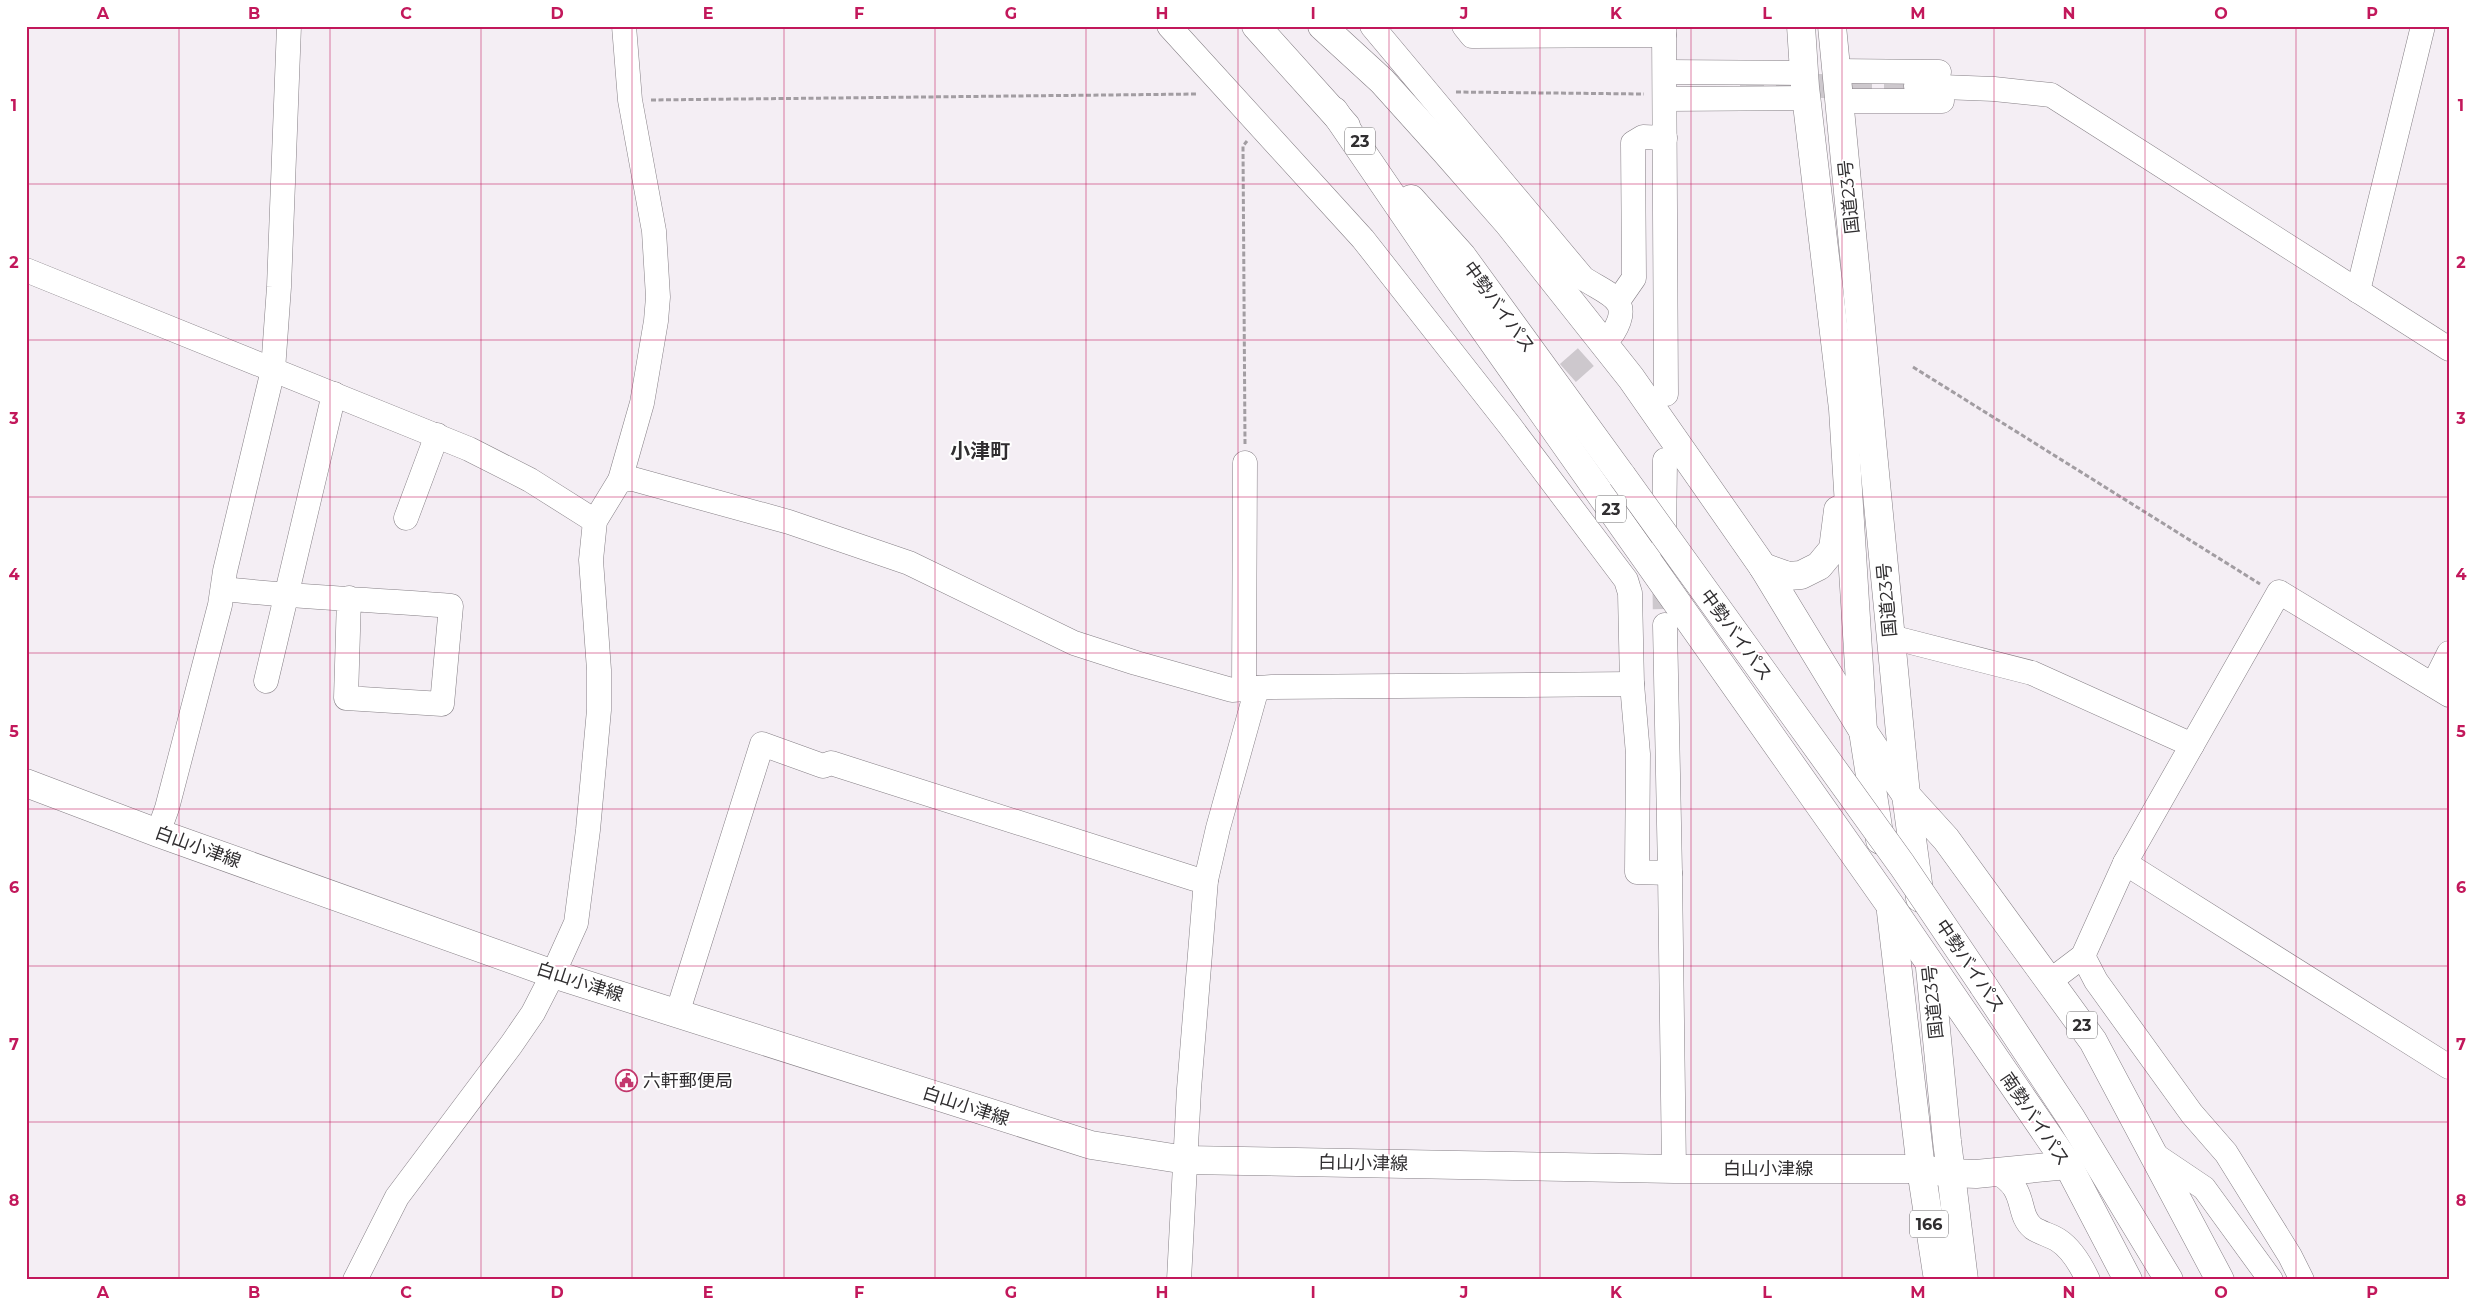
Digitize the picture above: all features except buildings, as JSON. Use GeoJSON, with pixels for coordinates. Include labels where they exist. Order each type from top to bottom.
{"type":"FeatureCollection","features":[{"type":"Feature","properties":{"kind":"main road","name":"中勢バイパス"},"geometry":{"type":"LineString","coordinates":[[1256,26],[1462,256],[1902,865],[2071,1118],[2169,1280]]}},
{"type":"Feature","properties":{"kind":"main road","name":"23"},"geometry":{"type":"LineString","coordinates":[[1322,26],[1382,81],[1508,224],[1631,378],[1763,568],[1862,731],[1906,795],[1946,839],[2093,1041],[2220,1280]]}},
{"type":"Feature","properties":{"kind":"main road","name":"国道23号"},"geometry":{"type":"LineString","coordinates":[[1800,26],[1805,85],[1844,409],[1862,731],[1890,905],[1921,1169]]}},
{"type":"Feature","properties":{"kind":"main road","name":"国道23号"},"geometry":{"type":"LineString","coordinates":[[1832,26],[1906,795],[1929,965],[1951,1173]]}},
{"type":"Feature","properties":{"kind":"main road","name":"23"},"geometry":{"type":"LineString","coordinates":[[1334,111],[1446,275],[1890,905],[1929,965]]}},
{"type":"Feature","properties":{"kind":"main road"},"geometry":{"type":"LineString","coordinates":[[1763,568],[1788,576],[1801,575],[1819,566],[1833,549],[1838,511],[1844,409]]}},
{"type":"Feature","properties":{"kind":"main road","name":"23"},"geometry":{"type":"LineString","coordinates":[[1895,678],[1910,752],[1921,790],[1946,839]]}},
{"type":"Feature","properties":{"kind":"main road","name":"白山小津線"},"geometry":{"type":"LineString","coordinates":[[26,784],[553,974],[1091,1145],[1186,1160],[1674,1169],[1921,1169],[1951,1173],[1996,1172],[2060,1166]]}},
{"type":"Feature","properties":{"kind":"main road","name":"南勢バイパス"},"geometry":{"type":"LineString","coordinates":[[1929,965],[2060,1166],[2128,1280]]}},
{"type":"Feature","properties":{"kind":"main road","name":"166"},"geometry":{"type":"LineString","coordinates":[[1921,1169],[1938,1280]]}},
{"type":"Feature","properties":{"kind":"main road","name":"166"},"geometry":{"type":"LineString","coordinates":[[1951,1173],[1964,1280]]}},
{"type":"Feature","properties":{"kind":"street"},"geometry":{"type":"LineString","coordinates":[[158,833],[167,808],[223,589],[225,570],[273,370],[279,287],[289,26]]}},
{"type":"Feature","properties":{"kind":"street"},"geometry":{"type":"LineString","coordinates":[[355,1280],[397,1197],[511,1045],[532,1013],[553,974],[576,923],[588,830],[599,700],[599,670],[591,560],[595,521],[620,480],[642,403],[656,321],[658,297],[654,231],[630,100],[624,26]]}},
{"type":"Feature","properties":{"kind":"street"},"geometry":{"type":"LineString","coordinates":[[1169,26],[1363,239],[1510,426],[1626,580],[1630,593],[1632,684],[1638,754],[1637,872],[1670,873]]}},
{"type":"Feature","properties":{"kind":"street"},"geometry":{"type":"LineString","coordinates":[[1372,26],[1583,278],[1618,301],[1622,311],[1621,321],[1613,333]]}},
{"type":"Feature","properties":{"kind":"street"},"geometry":{"type":"LineString","coordinates":[[1464,26],[1472,36],[1664,31],[1666,394]]}},
{"type":"Feature","properties":{"kind":"street"},"geometry":{"type":"LineString","coordinates":[[2358,291],[2423,26]]}},
{"type":"Feature","properties":{"kind":"street"},"geometry":{"type":"LineString","coordinates":[[1836,71],[1978,72],[1994,89]]}},
{"type":"Feature","properties":{"kind":"street"},"geometry":{"type":"LineString","coordinates":[[1665,86],[1805,85]]}},
{"type":"Feature","properties":{"kind":"street"},"geometry":{"type":"LineString","coordinates":[[1665,86],[1740,86]]}},
{"type":"Feature","properties":{"kind":"street"},"geometry":{"type":"LineString","coordinates":[[1916,86],[1994,89],[2051,95],[2449,349]]}},
{"type":"Feature","properties":{"kind":"street"},"geometry":{"type":"LineString","coordinates":[[1839,102],[1961,101],[1994,89]]}},
{"type":"Feature","properties":{"kind":"street"},"geometry":{"type":"LineString","coordinates":[[1618,301],[1634,278],[1634,144],[1643,137],[1665,138]]}},
{"type":"Feature","properties":{"kind":"street"},"geometry":{"type":"LineString","coordinates":[[26,270],[437,435],[530,480],[595,521]]}},
{"type":"Feature","properties":{"kind":"street"},"geometry":{"type":"LineString","coordinates":[[266,681],[334,394]]}},
{"type":"Feature","properties":{"kind":"street"},"geometry":{"type":"LineString","coordinates":[[1510,426],[1528,408]]}},
{"type":"Feature","properties":{"kind":"street"},"geometry":{"type":"LineString","coordinates":[[406,518],[437,435]]}},
{"type":"Feature","properties":{"kind":"street"},"geometry":{"type":"LineString","coordinates":[[1664,549],[1665,460]]}},
{"type":"Feature","properties":{"kind":"street"},"geometry":{"type":"LineString","coordinates":[[1179,1280],[1189,1089],[1206,880],[1250,688],[1245,463]]}},
{"type":"Feature","properties":{"kind":"street"},"geometry":{"type":"LineString","coordinates":[[620,480],[633,479],[789,522],[909,563],[1074,643],[1232,690],[1250,688],[1632,684]]}},
{"type":"Feature","properties":{"kind":"street"},"geometry":{"type":"LineString","coordinates":[[223,589],[286,595],[348,598],[451,606],[442,704],[346,698],[348,598]]}},
{"type":"Feature","properties":{"kind":"street"},"geometry":{"type":"LineString","coordinates":[[2050,980],[2083,956],[2125,863],[2279,592],[2441,690],[2449,653]]}},
{"type":"Feature","properties":{"kind":"street"},"geometry":{"type":"LineString","coordinates":[[1664,625],[1674,1169]]}},
{"type":"Feature","properties":{"kind":"street"},"geometry":{"type":"LineString","coordinates":[[1891,637],[2032,673],[2192,745]]}},
{"type":"Feature","properties":{"kind":"street"},"geometry":{"type":"LineString","coordinates":[[677,1014],[762,744],[823,766],[831,763],[1195,879],[1206,880]]}},
{"type":"Feature","properties":{"kind":"street"},"geometry":{"type":"LineString","coordinates":[[2125,863],[2449,1067]]}},
{"type":"Feature","properties":{"kind":"street"},"geometry":{"type":"LineString","coordinates":[[2083,956],[2096,981],[2192,1114],[2226,1153],[2290,1256],[2302,1280]]}},
{"type":"Feature","properties":{"kind":"street"},"geometry":{"type":"LineString","coordinates":[[2152,1152],[2204,1188],[2271,1280]]}},
{"type":"Feature","properties":{"kind":"street"},"geometry":{"type":"LineString","coordinates":[[2024,1210],[2036,1183],[2060,1166]]}},
{"type":"Feature","properties":{"kind":"street"},"geometry":{"type":"LineString","coordinates":[[1996,1172],[2010,1182],[2019,1195],[2033,1228],[2059,1240],[2073,1254],[2088,1280]]}},
{"type":"Feature","properties":{"kind":"path"},"geometry":{"type":"LineString","coordinates":[[1458,93],[1650,94],[1665,86]]}},
{"type":"Feature","properties":{"kind":"path"},"geometry":{"type":"LineString","coordinates":[[630,100],[1196,94]]}},
{"type":"Feature","properties":{"kind":"path"},"geometry":{"type":"LineString","coordinates":[[1245,463],[1243,146],[1258,124]]}},
{"type":"Feature","properties":{"kind":"path"},"geometry":{"type":"LineString","coordinates":[[1913,367],[2252,580],[2279,592]]}},
{"type":"Feature","properties":{"kind":"tunnel"},"geometry":{"type":"LineString","coordinates":[[1740,86],[1916,86]]}},
{"type":"Feature","properties":{"kind":"tunnel"},"geometry":{"type":"LineString","coordinates":[[1541,397],[1613,333]]}},
{"type":"Feature","properties":{"kind":"tunnel"},"geometry":{"type":"LineString","coordinates":[[1664,549],[1665,625]]}},
{"type":"Feature","properties":{"kind":"place","name":"六軒郵便局"},"geometry":{"type":"Point","coordinates":[627,1081]}},
{"type":"Feature","properties":{"kind":"district","name":"小津町"},"geometry":{"type":"Point","coordinates":[980,451]}}]}
